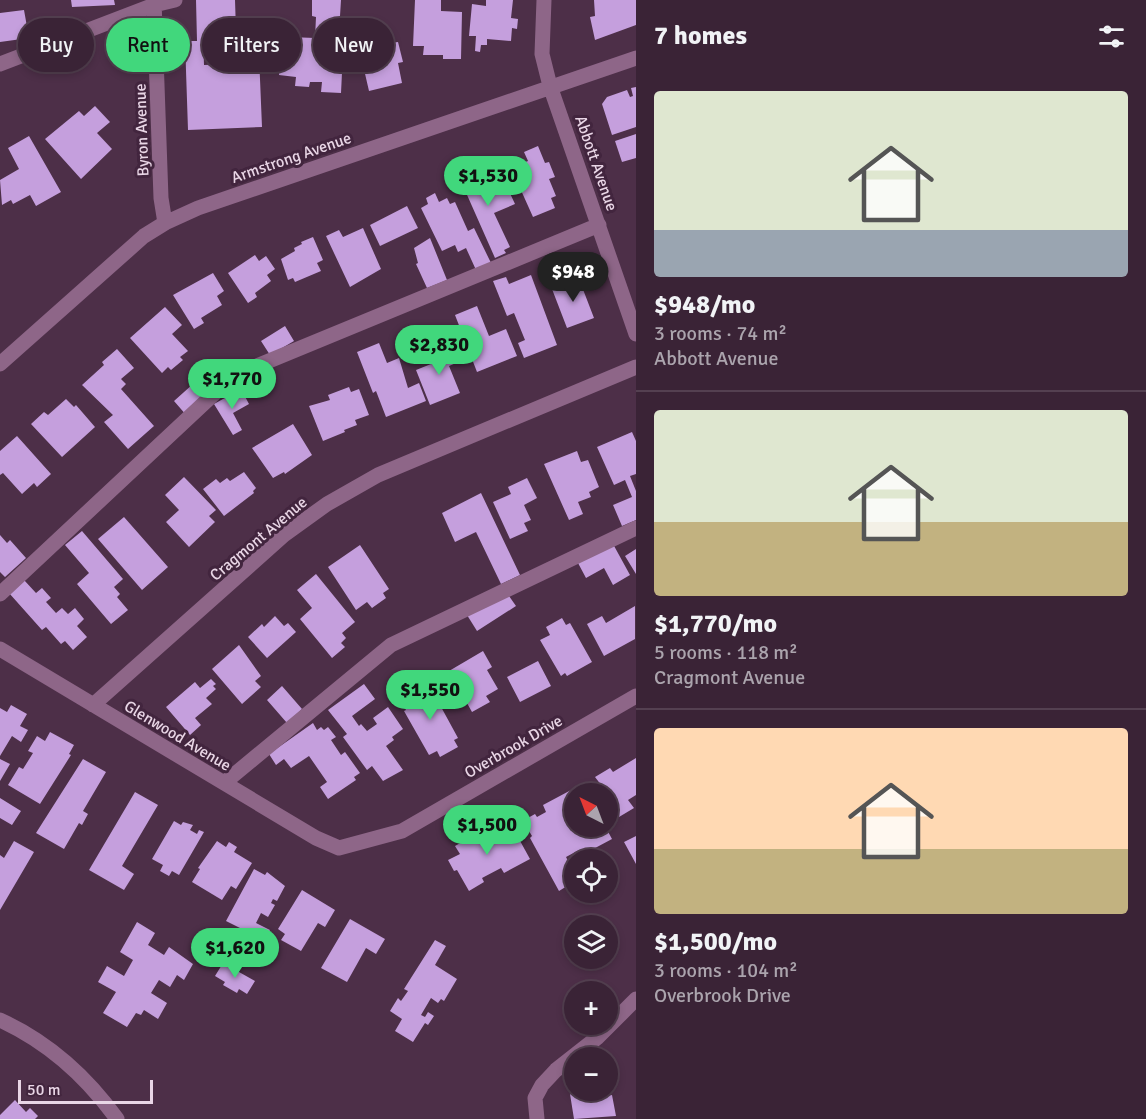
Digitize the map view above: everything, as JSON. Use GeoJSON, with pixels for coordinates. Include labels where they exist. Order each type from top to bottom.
{"type":"FeatureCollection","features":[{"type":"Feature","properties":{"kind":"street"},"geometry":{"type":"LineString","coordinates":[[0,64],[154,2],[175,0]]}},
{"type":"Feature","properties":{"kind":"street","name":"Abbott Avenue"},"geometry":{"type":"LineString","coordinates":[[544,0],[542,54],[550,86],[636,334]]}},
{"type":"Feature","properties":{"kind":"street","name":"Byron Avenue"},"geometry":{"type":"LineString","coordinates":[[154,2],[161,198],[165,223]]}},
{"type":"Feature","properties":{"kind":"street","name":"Armstrong Avenue"},"geometry":{"type":"LineString","coordinates":[[0,364],[126,251],[165,223],[198,208],[636,58]]}},
{"type":"Feature","properties":{"kind":"street"},"geometry":{"type":"LineString","coordinates":[[0,594],[216,392],[240,373],[599,225]]}},
{"type":"Feature","properties":{"kind":"street","name":"Cragmont Avenue"},"geometry":{"type":"LineString","coordinates":[[93,705],[284,535],[327,504],[378,475],[636,367]]}},
{"type":"Feature","properties":{"kind":"street"},"geometry":{"type":"LineString","coordinates":[[224,783],[391,645],[636,528]]}},
{"type":"Feature","properties":{"kind":"street","name":"Glenwood Avenue"},"geometry":{"type":"LineString","coordinates":[[0,649],[316,838],[339,848]]}},
{"type":"Feature","properties":{"kind":"street","name":"Overbrook Drive"},"geometry":{"type":"LineString","coordinates":[[339,848],[402,831],[636,696]]}},
{"type":"Feature","properties":{"kind":"street"},"geometry":{"type":"LineString","coordinates":[[537,1119],[535,1098],[542,1085],[556,1070],[598,1037],[636,999]]}},
{"type":"Feature","properties":{"kind":"street"},"geometry":{"type":"LineString","coordinates":[[0,1020],[16,1027],[72,1066],[103,1099],[117,1119]]}},
{"type":"Feature","properties":{"kind":"building"},"geometry":{"type":"Polygon","coordinates":[[[71,0],[114,0],[115,5],[72,7],[71,0]]]}},
{"type":"Feature","properties":{"kind":"building"},"geometry":{"type":"Polygon","coordinates":[[[196,0],[235,0],[236,18],[202,18],[202,72],[260,72],[262,127],[188,130],[186,72],[190,72],[190,41],[197,41],[196,0]]]}},
{"type":"Feature","properties":{"kind":"building"},"geometry":{"type":"Polygon","coordinates":[[[312,0],[341,0],[340,18],[312,16],[312,0]]]}},
{"type":"Feature","properties":{"kind":"building"},"geometry":{"type":"Polygon","coordinates":[[[415,0],[441,0],[441,11],[462,12],[461,59],[443,59],[443,55],[423,55],[424,46],[413,46],[415,0]]]}},
{"type":"Feature","properties":{"kind":"building"},"geometry":{"type":"Polygon","coordinates":[[[486,0],[513,0],[511,18],[518,19],[517,29],[512,28],[511,41],[487,39],[487,45],[481,45],[480,52],[475,51],[476,36],[469,36],[472,4],[486,6],[486,0]]]}},
{"type":"Feature","properties":{"kind":"building"},"geometry":{"type":"Polygon","coordinates":[[[594,0],[636,0],[636,25],[595,40],[590,17],[595,16],[594,0]]]}},
{"type":"Feature","properties":{"kind":"building"},"geometry":{"type":"Polygon","coordinates":[[[24,10],[25,18],[18,18],[18,40],[0,42],[0,13],[24,10]]]}},
{"type":"Feature","properties":{"kind":"building"},"geometry":{"type":"Polygon","coordinates":[[[301,37],[313,38],[313,72],[342,72],[341,93],[321,92],[322,82],[310,82],[309,87],[295,86],[296,77],[279,75],[279,72],[301,72],[301,37]]]}},
{"type":"Feature","properties":{"kind":"building"},"geometry":{"type":"Polygon","coordinates":[[[394,42],[398,42],[403,62],[398,63],[402,83],[369,91],[365,72],[394,72],[394,42]]]}},
{"type":"Feature","properties":{"kind":"building"},"geometry":{"type":"Polygon","coordinates":[[[636,87],[636,127],[612,135],[602,104],[607,97],[627,90],[630,97],[633,96],[631,88],[636,87]]]}},
{"type":"Feature","properties":{"kind":"building"},"geometry":{"type":"Polygon","coordinates":[[[95,106],[110,122],[97,133],[112,149],[81,179],[45,139],[79,111],[84,116],[95,106]]]}},
{"type":"Feature","properties":{"kind":"building"},"geometry":{"type":"Polygon","coordinates":[[[636,134],[636,158],[622,162],[615,141],[636,134]]]}},
{"type":"Feature","properties":{"kind":"building"},"geometry":{"type":"Polygon","coordinates":[[[29,136],[61,192],[36,206],[30,195],[13,204],[11,200],[2,205],[0,180],[19,169],[8,148],[29,136]]]}},
{"type":"Feature","properties":{"kind":"building"},"geometry":{"type":"Polygon","coordinates":[[[538,146],[545,163],[549,162],[555,177],[549,179],[556,196],[551,198],[555,208],[533,217],[511,168],[528,161],[524,152],[538,146]]]}},
{"type":"Feature","properties":{"kind":"building"},"geometry":{"type":"Polygon","coordinates":[[[468,164],[479,187],[502,176],[515,204],[494,213],[510,247],[504,250],[506,253],[495,258],[456,170],[468,164]]]}},
{"type":"Feature","properties":{"kind":"building"},"geometry":{"type":"Polygon","coordinates":[[[435,193],[439,202],[447,198],[450,204],[455,202],[468,231],[474,228],[491,263],[476,270],[466,248],[458,252],[455,245],[442,251],[421,208],[428,204],[426,198],[435,193]]]}},
{"type":"Feature","properties":{"kind":"building"},"geometry":{"type":"Polygon","coordinates":[[[407,206],[418,228],[380,246],[370,225],[407,206]]]}},
{"type":"Feature","properties":{"kind":"building"},"geometry":{"type":"Polygon","coordinates":[[[363,228],[381,269],[350,287],[326,236],[339,230],[343,237],[363,228]]]}},
{"type":"Feature","properties":{"kind":"building"},"geometry":{"type":"Polygon","coordinates":[[[313,237],[323,260],[317,263],[321,271],[295,282],[293,278],[288,280],[281,259],[295,251],[294,248],[302,244],[301,242],[313,237]]]}},
{"type":"Feature","properties":{"kind":"building"},"geometry":{"type":"Polygon","coordinates":[[[430,238],[447,280],[427,288],[416,264],[418,263],[414,248],[430,238]]]}},
{"type":"Feature","properties":{"kind":"building"},"geometry":{"type":"Polygon","coordinates":[[[255,255],[259,261],[266,256],[275,269],[267,275],[271,281],[255,293],[257,297],[248,303],[228,273],[255,255]]]}},
{"type":"Feature","properties":{"kind":"building"},"geometry":{"type":"Polygon","coordinates":[[[213,273],[224,291],[217,296],[222,305],[201,318],[204,323],[194,329],[173,295],[213,273]]]}},
{"type":"Feature","properties":{"kind":"building"},"geometry":{"type":"Polygon","coordinates":[[[531,275],[557,345],[524,358],[518,343],[525,340],[514,313],[507,316],[493,281],[506,277],[509,284],[531,275]]]}},
{"type":"Feature","properties":{"kind":"building"},"geometry":{"type":"Polygon","coordinates":[[[579,279],[594,318],[567,328],[552,289],[579,279]]]}},
{"type":"Feature","properties":{"kind":"building"},"geometry":{"type":"Polygon","coordinates":[[[477,306],[489,336],[506,329],[517,356],[477,372],[455,315],[477,306]]]}},
{"type":"Feature","properties":{"kind":"building"},"geometry":{"type":"Polygon","coordinates":[[[165,307],[182,325],[172,334],[188,351],[180,357],[183,360],[171,370],[168,367],[162,373],[130,338],[165,307]]]}},
{"type":"Feature","properties":{"kind":"building"},"geometry":{"type":"Polygon","coordinates":[[[285,326],[294,341],[270,355],[261,341],[285,326]]]}},
{"type":"Feature","properties":{"kind":"building"},"geometry":{"type":"Polygon","coordinates":[[[379,343],[387,363],[399,358],[408,388],[419,383],[426,401],[386,417],[376,391],[373,393],[357,352],[379,343]]]}},
{"type":"Feature","properties":{"kind":"building"},"geometry":{"type":"Polygon","coordinates":[[[449,345],[456,363],[449,366],[460,393],[430,405],[416,370],[431,364],[427,354],[449,345]]]}},
{"type":"Feature","properties":{"kind":"building"},"geometry":{"type":"Polygon","coordinates":[[[117,349],[134,368],[121,379],[126,384],[121,389],[154,426],[128,449],[104,422],[113,415],[82,385],[104,365],[102,362],[117,349]]]}},
{"type":"Feature","properties":{"kind":"building"},"geometry":{"type":"Polygon","coordinates":[[[193,384],[206,400],[187,416],[174,401],[193,384]]]}},
{"type":"Feature","properties":{"kind":"building"},"geometry":{"type":"Polygon","coordinates":[[[349,387],[351,392],[359,389],[369,415],[355,420],[357,425],[344,430],[345,432],[323,441],[309,406],[330,400],[328,395],[349,387]]]}},
{"type":"Feature","properties":{"kind":"building"},"geometry":{"type":"Polygon","coordinates":[[[241,389],[249,404],[233,413],[242,430],[233,435],[214,404],[241,389]]]}},
{"type":"Feature","properties":{"kind":"building"},"geometry":{"type":"Polygon","coordinates":[[[66,399],[74,407],[76,405],[95,427],[62,457],[31,424],[44,412],[48,415],[66,399]]]}},
{"type":"Feature","properties":{"kind":"building"},"geometry":{"type":"Polygon","coordinates":[[[293,424],[312,455],[285,474],[284,472],[273,478],[252,448],[293,424]]]}},
{"type":"Feature","properties":{"kind":"building"},"geometry":{"type":"Polygon","coordinates":[[[632,432],[636,441],[636,474],[630,476],[636,491],[636,520],[622,526],[613,505],[632,497],[625,480],[614,485],[597,447],[632,432]]]}},
{"type":"Feature","properties":{"kind":"building"},"geometry":{"type":"Polygon","coordinates":[[[17,436],[51,474],[37,487],[34,483],[22,494],[3,473],[0,475],[0,451],[17,436]]]}},
{"type":"Feature","properties":{"kind":"building"},"geometry":{"type":"Polygon","coordinates":[[[577,451],[581,462],[588,460],[599,487],[589,492],[591,497],[578,502],[583,514],[569,520],[544,464],[577,451]]]}},
{"type":"Feature","properties":{"kind":"building"},"geometry":{"type":"Polygon","coordinates":[[[244,472],[256,488],[254,493],[224,516],[203,489],[216,479],[220,483],[227,478],[230,481],[244,472]]]}},
{"type":"Feature","properties":{"kind":"building"},"geometry":{"type":"Polygon","coordinates":[[[184,477],[216,510],[209,516],[215,522],[189,547],[166,522],[179,510],[165,495],[184,477]]]}},
{"type":"Feature","properties":{"kind":"building"},"geometry":{"type":"Polygon","coordinates":[[[527,478],[537,498],[524,505],[531,520],[524,523],[528,531],[510,539],[493,502],[511,494],[508,487],[527,478]]]}},
{"type":"Feature","properties":{"kind":"building"},"geometry":{"type":"Polygon","coordinates":[[[481,493],[520,575],[501,584],[476,532],[455,542],[442,513],[481,493]]]}},
{"type":"Feature","properties":{"kind":"building"},"geometry":{"type":"Polygon","coordinates":[[[124,517],[168,567],[142,590],[98,539],[124,517]]]}},
{"type":"Feature","properties":{"kind":"building"},"geometry":{"type":"Polygon","coordinates":[[[82,531],[123,579],[114,587],[120,594],[117,597],[128,610],[111,624],[77,584],[89,573],[65,545],[82,531]]]}},
{"type":"Feature","properties":{"kind":"building"},"geometry":{"type":"Polygon","coordinates":[[[0,535],[7,543],[10,540],[26,558],[5,577],[0,572],[0,535]]]}},
{"type":"Feature","properties":{"kind":"building"},"geometry":{"type":"Polygon","coordinates":[[[613,544],[630,575],[613,585],[604,568],[586,578],[578,563],[613,544]]]}},
{"type":"Feature","properties":{"kind":"building"},"geometry":{"type":"Polygon","coordinates":[[[360,545],[389,589],[383,593],[386,598],[372,608],[367,602],[356,610],[328,567],[360,545]]]}},
{"type":"Feature","properties":{"kind":"building"},"geometry":{"type":"Polygon","coordinates":[[[636,549],[636,574],[625,556],[636,549]]]}},
{"type":"Feature","properties":{"kind":"building"},"geometry":{"type":"Polygon","coordinates":[[[316,574],[355,622],[342,633],[346,638],[341,643],[345,647],[332,658],[300,619],[312,608],[297,590],[316,574]]]}},
{"type":"Feature","properties":{"kind":"building"},"geometry":{"type":"Polygon","coordinates":[[[24,580],[36,593],[42,588],[51,598],[46,602],[56,613],[62,608],[68,614],[75,608],[84,619],[77,626],[87,637],[73,650],[65,641],[61,644],[46,627],[42,630],[9,593],[24,580]]]}},
{"type":"Feature","properties":{"kind":"building"},"geometry":{"type":"Polygon","coordinates":[[[509,596],[516,606],[477,631],[467,615],[509,596]]]}},
{"type":"Feature","properties":{"kind":"building"},"geometry":{"type":"Polygon","coordinates":[[[635,606],[635,639],[604,656],[587,624],[602,616],[606,623],[635,606]]]}},
{"type":"Feature","properties":{"kind":"building"},"geometry":{"type":"Polygon","coordinates":[[[275,616],[284,626],[288,623],[296,632],[267,658],[248,637],[262,624],[264,627],[275,616]]]}},
{"type":"Feature","properties":{"kind":"building"},"geometry":{"type":"Polygon","coordinates":[[[562,618],[566,625],[570,623],[592,662],[567,676],[565,673],[561,676],[540,640],[550,635],[546,627],[562,618]]]}},
{"type":"Feature","properties":{"kind":"building"},"geometry":{"type":"Polygon","coordinates":[[[239,645],[261,676],[255,681],[261,687],[242,704],[212,669],[239,645]]]}},
{"type":"Feature","properties":{"kind":"building"},"geometry":{"type":"Polygon","coordinates":[[[483,651],[492,667],[487,670],[498,689],[486,696],[490,702],[472,712],[449,671],[483,651]]]}},
{"type":"Feature","properties":{"kind":"building"},"geometry":{"type":"Polygon","coordinates":[[[538,661],[551,686],[520,702],[507,677],[538,661]]]}},
{"type":"Feature","properties":{"kind":"building"},"geometry":{"type":"Polygon","coordinates":[[[211,679],[216,684],[213,686],[216,689],[206,698],[212,704],[195,718],[201,725],[190,735],[166,707],[195,682],[200,688],[211,679]]]}},
{"type":"Feature","properties":{"kind":"building"},"geometry":{"type":"Polygon","coordinates":[[[428,683],[458,738],[454,740],[458,747],[440,757],[437,751],[429,755],[404,711],[406,710],[400,699],[428,683]]]}},
{"type":"Feature","properties":{"kind":"building"},"geometry":{"type":"Polygon","coordinates":[[[364,684],[375,699],[352,716],[359,726],[361,724],[367,731],[377,724],[373,718],[388,707],[403,729],[392,737],[394,740],[386,746],[403,770],[383,781],[372,766],[367,770],[343,737],[347,734],[328,710],[364,684]]]}},
{"type":"Feature","properties":{"kind":"building"},"geometry":{"type":"Polygon","coordinates":[[[282,686],[302,709],[287,723],[267,700],[282,686]]]}},
{"type":"Feature","properties":{"kind":"building"},"geometry":{"type":"Polygon","coordinates":[[[11,705],[27,714],[20,726],[28,730],[21,742],[12,736],[0,756],[0,708],[7,712],[11,705]]]}},
{"type":"Feature","properties":{"kind":"building"},"geometry":{"type":"Polygon","coordinates":[[[313,723],[317,730],[321,727],[324,730],[328,727],[336,737],[331,740],[341,755],[345,752],[360,773],[354,777],[356,780],[328,799],[320,787],[327,782],[309,756],[291,768],[284,759],[276,765],[269,754],[313,723]]]}},
{"type":"Feature","properties":{"kind":"building"},"geometry":{"type":"Polygon","coordinates":[[[50,732],[74,745],[69,754],[71,755],[40,804],[8,785],[19,767],[23,769],[33,753],[28,751],[37,736],[45,741],[50,732]]]}},
{"type":"Feature","properties":{"kind":"building"},"geometry":{"type":"Polygon","coordinates":[[[636,758],[636,795],[628,800],[634,808],[619,817],[618,783],[600,783],[595,777],[610,768],[613,772],[636,758]]]}},
{"type":"Feature","properties":{"kind":"building"},"geometry":{"type":"Polygon","coordinates":[[[0,759],[10,764],[0,781],[0,759]]]}},
{"type":"Feature","properties":{"kind":"building"},"geometry":{"type":"Polygon","coordinates":[[[83,759],[106,772],[83,811],[88,814],[82,825],[79,823],[64,849],[36,833],[83,759]]]}},
{"type":"Feature","properties":{"kind":"building"},"geometry":{"type":"Polygon","coordinates":[[[135,792],[158,805],[122,866],[134,874],[124,890],[89,870],[135,792]]]}},
{"type":"Feature","properties":{"kind":"building"},"geometry":{"type":"Polygon","coordinates":[[[564,794],[564,837],[611,837],[612,839],[593,849],[564,849],[564,888],[559,891],[530,838],[532,836],[526,826],[529,824],[526,819],[546,812],[543,805],[564,794]]]}},
{"type":"Feature","properties":{"kind":"building"},"geometry":{"type":"Polygon","coordinates":[[[0,798],[21,811],[12,825],[0,818],[0,798]]]}},
{"type":"Feature","properties":{"kind":"building"},"geometry":{"type":"Polygon","coordinates":[[[174,821],[181,825],[183,822],[193,825],[190,830],[197,834],[199,830],[204,832],[179,875],[172,871],[169,876],[160,871],[163,865],[152,859],[174,821]]]}},
{"type":"Feature","properties":{"kind":"building"},"geometry":{"type":"Polygon","coordinates":[[[505,827],[513,842],[519,839],[530,859],[504,873],[501,868],[482,878],[484,882],[469,891],[457,870],[454,871],[448,860],[460,854],[455,846],[487,828],[491,835],[505,827]]]}},
{"type":"Feature","properties":{"kind":"building"},"geometry":{"type":"Polygon","coordinates":[[[636,836],[636,864],[624,842],[636,836]]]}},
{"type":"Feature","properties":{"kind":"building"},"geometry":{"type":"Polygon","coordinates":[[[14,841],[34,852],[0,910],[0,855],[4,858],[14,841]]]}},
{"type":"Feature","properties":{"kind":"building"},"geometry":{"type":"Polygon","coordinates":[[[217,841],[226,847],[229,842],[237,847],[234,852],[252,863],[236,889],[231,886],[222,900],[192,882],[200,869],[198,868],[217,841]]]}},
{"type":"Feature","properties":{"kind":"building"},"geometry":{"type":"Polygon","coordinates":[[[254,869],[265,875],[267,872],[285,886],[277,901],[273,899],[271,903],[275,905],[268,917],[261,913],[256,923],[270,930],[258,952],[242,944],[248,932],[226,921],[254,869]]]}},
{"type":"Feature","properties":{"kind":"building"},"geometry":{"type":"Polygon","coordinates":[[[302,890],[335,910],[325,927],[318,923],[301,951],[281,940],[285,934],[278,929],[302,890]]]}},
{"type":"Feature","properties":{"kind":"building"},"geometry":{"type":"Polygon","coordinates":[[[350,919],[385,939],[376,954],[366,948],[347,982],[321,968],[350,919]]]}},
{"type":"Feature","properties":{"kind":"building"},"geometry":{"type":"Polygon","coordinates":[[[137,922],[155,933],[148,945],[164,955],[169,947],[193,964],[184,980],[177,975],[170,987],[159,980],[151,993],[167,1003],[158,1019],[144,1010],[141,1015],[136,1013],[127,1027],[103,1013],[116,992],[98,982],[107,966],[124,976],[133,960],[120,952],[137,922]]]}},
{"type":"Feature","properties":{"kind":"building"},"geometry":{"type":"Polygon","coordinates":[[[435,940],[446,946],[435,965],[457,979],[444,1001],[441,999],[438,1003],[431,998],[421,1015],[425,1017],[428,1012],[434,1016],[428,1025],[425,1023],[413,1042],[395,1031],[402,1019],[390,1011],[398,998],[401,1001],[408,991],[404,989],[435,940]]]}},
{"type":"Feature","properties":{"kind":"building"},"geometry":{"type":"Polygon","coordinates":[[[223,963],[255,981],[247,994],[239,989],[237,993],[223,985],[225,982],[215,976],[223,963]]]}},
{"type":"Feature","properties":{"kind":"building"},"geometry":{"type":"Polygon","coordinates":[[[15,1100],[26,1112],[30,1108],[38,1116],[35,1119],[0,1119],[0,1115],[15,1100]]]}},
{"type":"Feature","properties":{"kind":"building"},"geometry":{"type":"Polygon","coordinates":[[[571,1101],[613,1101],[616,1116],[574,1119],[571,1101]]]}}]}
